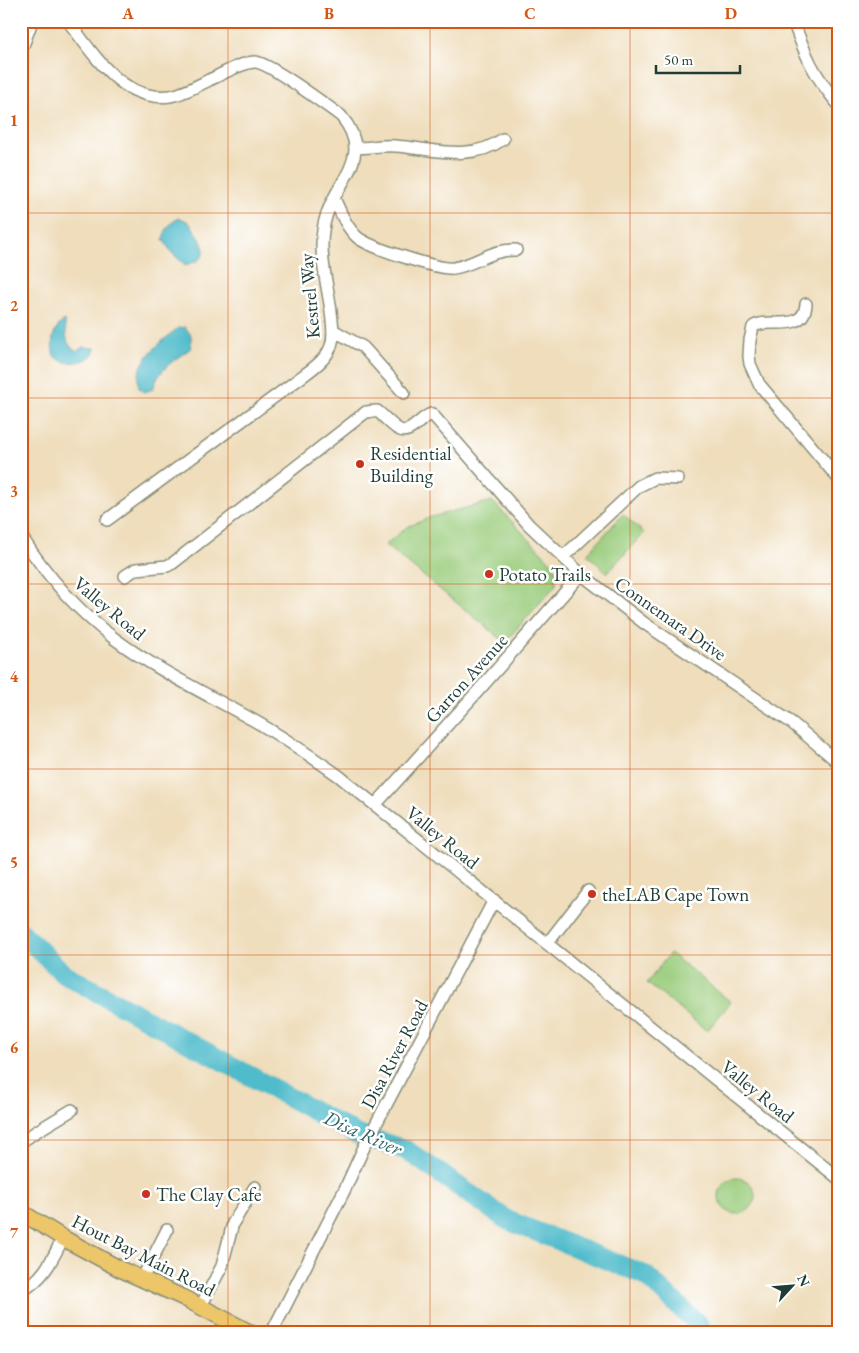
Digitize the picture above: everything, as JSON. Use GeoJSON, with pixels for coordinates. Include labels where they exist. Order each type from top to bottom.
{"type":"FeatureCollection","features":[{"type":"Feature","properties":{"kind":"main road","name":"Hout Bay Main Road"},"geometry":{"type":"LineString","coordinates":[[21,1212],[63,1238],[120,1269],[201,1306],[250,1332]]}},
{"type":"Feature","properties":{"kind":"street"},"geometry":{"type":"LineString","coordinates":[[21,51],[32,21]]}},
{"type":"Feature","properties":{"kind":"street"},"geometry":{"type":"LineString","coordinates":[[68,21],[117,81],[129,88],[157,97],[172,95],[242,65],[254,62],[274,70],[341,116],[350,129],[356,148],[394,146],[451,153],[488,148],[503,138]]}},
{"type":"Feature","properties":{"kind":"street"},"geometry":{"type":"LineString","coordinates":[[793,21],[808,61],[821,84],[838,104]]}},
{"type":"Feature","properties":{"kind":"street","name":"Kestrel Way"},"geometry":{"type":"LineString","coordinates":[[107,520],[222,437],[320,362],[331,347],[333,330],[322,259],[324,224],[334,198],[354,160],[356,148]]}},
{"type":"Feature","properties":{"kind":"street"},"geometry":{"type":"LineString","coordinates":[[334,198],[353,232],[364,242],[377,248],[429,264],[455,268],[502,250],[516,250]]}},
{"type":"Feature","properties":{"kind":"street"},"geometry":{"type":"LineString","coordinates":[[806,304],[804,312],[797,319],[782,324],[759,324],[753,327],[750,340],[750,364],[759,384],[838,478]]}},
{"type":"Feature","properties":{"kind":"street"},"geometry":{"type":"LineString","coordinates":[[333,330],[367,350],[404,392]]}},
{"type":"Feature","properties":{"kind":"street","name":"Connemara Drive"},"geometry":{"type":"LineString","coordinates":[[125,576],[136,569],[166,566],[173,563],[366,412],[377,411],[401,431],[408,430],[427,415],[434,415],[530,525],[581,574],[644,623],[792,723],[838,762]]}},
{"type":"Feature","properties":{"kind":"street"},"geometry":{"type":"LineString","coordinates":[[563,557],[639,486],[655,478],[678,479]]}},
{"type":"Feature","properties":{"kind":"street","name":"Valley Road"},"geometry":{"type":"LineString","coordinates":[[21,536],[42,567],[66,596],[114,638],[162,670],[294,744],[339,776],[838,1178]]}},
{"type":"Feature","properties":{"kind":"street","name":"Garron Avenue"},"geometry":{"type":"LineString","coordinates":[[376,804],[581,574]]}},
{"type":"Feature","properties":{"kind":"street"},"geometry":{"type":"LineString","coordinates":[[547,944],[588,891]]}},
{"type":"Feature","properties":{"kind":"street","name":"Disa River Road"},"geometry":{"type":"LineString","coordinates":[[272,1332],[346,1188],[365,1145],[494,900]]}},
{"type":"Feature","properties":{"kind":"street"},"geometry":{"type":"LineString","coordinates":[[21,1142],[72,1110]]}},
{"type":"Feature","properties":{"kind":"street"},"geometry":{"type":"LineString","coordinates":[[201,1306],[222,1266],[233,1223],[255,1187]]}},
{"type":"Feature","properties":{"kind":"street"},"geometry":{"type":"LineString","coordinates":[[142,1280],[167,1230]]}},
{"type":"Feature","properties":{"kind":"street"},"geometry":{"type":"LineString","coordinates":[[21,1291],[34,1284],[40,1278],[63,1238]]}},
{"type":"Feature","properties":{"kind":"green space","name":"Potato Trails"},"geometry":{"type":"Polygon","coordinates":[[[492,501],[553,564],[556,571],[556,585],[505,642],[385,545],[407,527],[431,517],[492,501]]]}},
{"type":"Feature","properties":{"kind":"green space"},"geometry":{"type":"Polygon","coordinates":[[[623,514],[644,533],[607,573],[587,554],[623,514]]]}},
{"type":"Feature","properties":{"kind":"green space"},"geometry":{"type":"Polygon","coordinates":[[[670,953],[731,1002],[707,1031],[647,983],[670,953]]]}},
{"type":"Feature","properties":{"kind":"green space"},"geometry":{"type":"Polygon","coordinates":[[[737,1178],[750,1183],[755,1196],[750,1209],[737,1214],[724,1209],[719,1196],[724,1183],[737,1178]]]}},
{"type":"Feature","properties":{"kind":"water"},"geometry":{"type":"Polygon","coordinates":[[[179,218],[184,219],[192,226],[204,249],[203,255],[199,259],[185,265],[171,252],[163,239],[168,227],[179,218]]]}},
{"type":"Feature","properties":{"kind":"water"},"geometry":{"type":"Polygon","coordinates":[[[64,320],[70,345],[77,351],[83,347],[95,348],[91,356],[79,362],[65,362],[54,356],[53,337],[57,328],[64,320]]]}},
{"type":"Feature","properties":{"kind":"water"},"geometry":{"type":"Polygon","coordinates":[[[185,327],[191,335],[191,348],[164,370],[153,389],[145,392],[139,388],[138,379],[144,361],[157,346],[178,328],[185,327]]]}},
{"type":"Feature","properties":{"kind":"waterway","name":"Disa River"},"geometry":{"type":"LineString","coordinates":[[21,932],[64,974],[356,1134],[406,1150],[507,1220],[645,1275],[699,1325],[703,1332]]}},
{"type":"Feature","properties":{"kind":"place","name":"Residential Building"},"geometry":{"type":"Point","coordinates":[360,464]}},
{"type":"Feature","properties":{"kind":"place","name":"Potato Trails"},"geometry":{"type":"Point","coordinates":[489,574]}},
{"type":"Feature","properties":{"kind":"place","name":"theLAB Cape Town"},"geometry":{"type":"Point","coordinates":[592,894]}},
{"type":"Feature","properties":{"kind":"place","name":"The Clay Cafe"},"geometry":{"type":"Point","coordinates":[146,1194]}}]}
